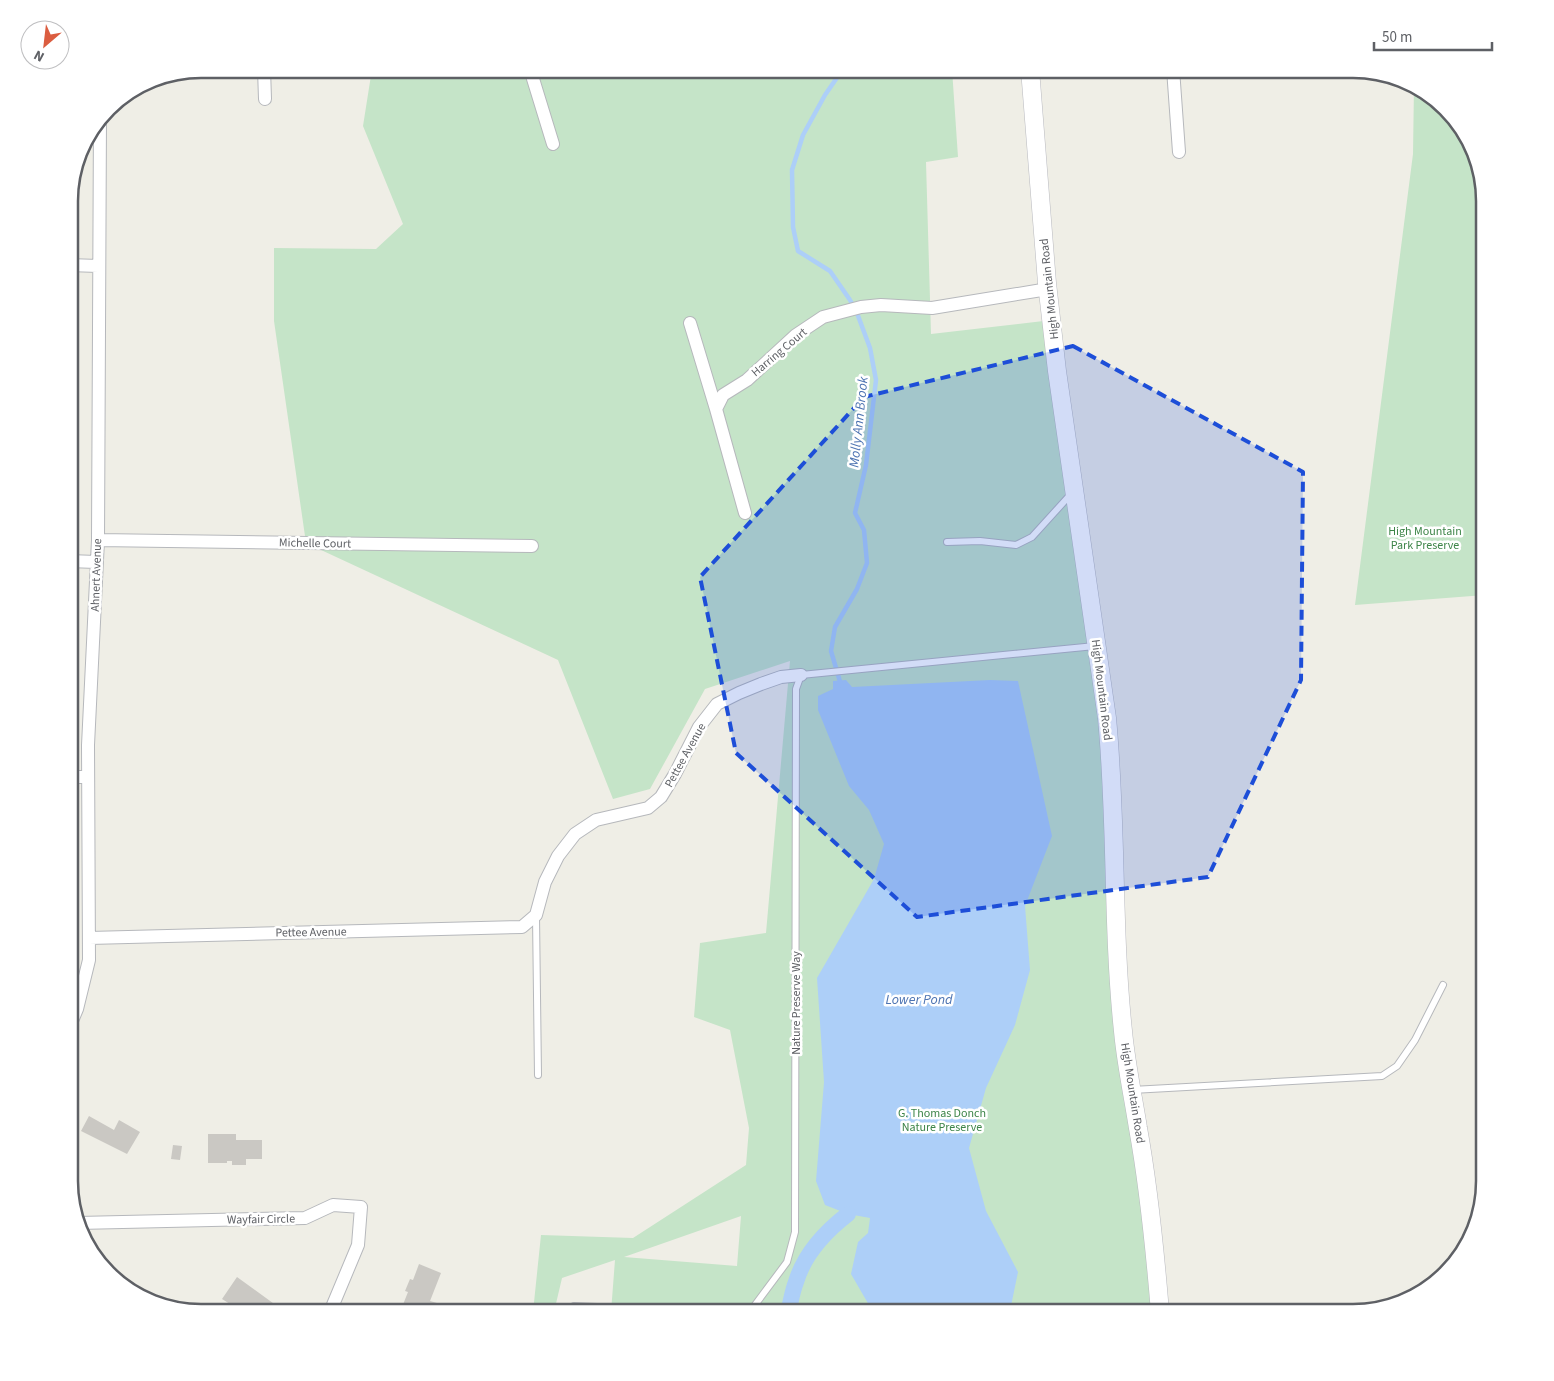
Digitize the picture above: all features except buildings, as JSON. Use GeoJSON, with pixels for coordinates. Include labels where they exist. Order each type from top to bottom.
{"type":"FeatureCollection","features":[{"type":"Feature","properties":{"kind":"main road","name":"High Mountain Road"},"geometry":{"type":"LineString","coordinates":[[1031,77],[1048,289],[1112,769],[1116,936],[1123,1031],[1154,1242],[1159,1304]]}},
{"type":"Feature","properties":{"kind":"street"},"geometry":{"type":"LineString","coordinates":[[1174,77],[1179,152]]}},
{"type":"Feature","properties":{"kind":"street"},"geometry":{"type":"LineString","coordinates":[[264,78],[265,99]]}},
{"type":"Feature","properties":{"kind":"street"},"geometry":{"type":"LineString","coordinates":[[533,78],[553,144]]}},
{"type":"Feature","properties":{"kind":"street","name":"Ahnert Avenue"},"geometry":{"type":"LineString","coordinates":[[78,1005],[89,960],[88,745],[98,540],[100,130]]}},
{"type":"Feature","properties":{"kind":"street"},"geometry":{"type":"LineString","coordinates":[[78,265],[98,266]]}},
{"type":"Feature","properties":{"kind":"street","name":"Harring Court"},"geometry":{"type":"LineString","coordinates":[[716,409],[723,396],[746,380],[796,335],[823,317],[862,307],[881,305],[932,308],[1048,289]]}},
{"type":"Feature","properties":{"kind":"street"},"geometry":{"type":"LineString","coordinates":[[690,323],[745,514]]}},
{"type":"Feature","properties":{"kind":"street","name":"Michelle Court"},"geometry":{"type":"LineString","coordinates":[[98,540],[532,546]]}},
{"type":"Feature","properties":{"kind":"street"},"geometry":{"type":"LineString","coordinates":[[78,561],[96,562]]}},
{"type":"Feature","properties":{"kind":"street","name":"Pettee Avenue"},"geometry":{"type":"LineString","coordinates":[[89,938],[522,927],[536,915],[545,882],[558,856],[576,834],[596,820],[648,808],[661,797],[699,728],[717,704],[739,693],[781,677],[801,675]]}},
{"type":"Feature","properties":{"kind":"street"},"geometry":{"type":"LineString","coordinates":[[78,776],[88,777]]}},
{"type":"Feature","properties":{"kind":"street","name":"Wayfair Circle"},"geometry":{"type":"LineString","coordinates":[[85,1223],[305,1218],[333,1205],[361,1207],[358,1245],[333,1304]]}},
{"type":"Feature","properties":{"kind":"lane"},"geometry":{"type":"LineString","coordinates":[[947,542],[980,541],[1016,545],[1032,537],[1074,491]]}},
{"type":"Feature","properties":{"kind":"lane","name":"Pettee Avenue"},"geometry":{"type":"LineString","coordinates":[[801,675],[1097,646]]}},
{"type":"Feature","properties":{"kind":"lane","name":"Nature Preserve Way"},"geometry":{"type":"LineString","coordinates":[[756,1304],[787,1262],[796,1232],[796,689],[801,675]]}},
{"type":"Feature","properties":{"kind":"lane"},"geometry":{"type":"LineString","coordinates":[[536,915],[538,1075]]}},
{"type":"Feature","properties":{"kind":"lane"},"geometry":{"type":"LineString","coordinates":[[1131,1090],[1382,1076],[1397,1066],[1415,1040],[1443,985]]}},
{"type":"Feature","properties":{"kind":"highlighted area"},"geometry":{"type":"Polygon","coordinates":[[[1073,346],[1303,472],[1301,680],[1208,877],[917,917],[736,753],[700,577],[864,397],[1073,346]]]}},
{"type":"Feature","properties":{"kind":"green space","name":"G. Thomas Donch Nature Preserve"},"geometry":{"type":"Polygon","coordinates":[[[953,77],[958,157],[926,162],[931,334],[1052,320],[1099,660],[1115,889],[1159,1304],[612,1304],[615,1260],[562,1278],[556,1304],[534,1304],[541,1235],[633,1238],[746,1165],[749,1128],[730,1030],[694,1017],[700,943],[766,933],[790,661],[705,689],[650,789],[613,799],[558,660],[306,543],[274,321],[274,248],[376,249],[403,224],[363,126],[371,78],[953,77]],[[741,1216],[624,1257],[737,1266],[741,1216]]]}},
{"type":"Feature","properties":{"kind":"green space","name":"High Mountain Park Preserve"},"geometry":{"type":"Polygon","coordinates":[[[1414,93],[1441,113],[1456,132],[1464,146],[1472,168],[1476,192],[1476,596],[1355,605],[1413,154],[1414,93]]]}},
{"type":"Feature","properties":{"kind":"water","name":"Lower Pond"},"geometry":{"type":"Polygon","coordinates":[[[846,680],[852,687],[990,680],[1018,681],[1052,836],[1025,906],[1030,970],[1015,1025],[986,1088],[969,1148],[986,1211],[1018,1272],[1011,1304],[868,1304],[851,1274],[858,1242],[868,1233],[870,1218],[848,1214],[825,1205],[816,1181],[824,1082],[817,978],[874,879],[884,844],[869,810],[849,786],[818,710],[818,696],[833,689],[833,681],[846,680]]]}},
{"type":"Feature","properties":{"kind":"waterway","name":"Molly Ann Brook"},"geometry":{"type":"LineString","coordinates":[[837,77],[803,135],[792,170],[793,227],[798,251],[830,271],[850,300],[870,348],[876,380],[866,465],[855,513],[864,530],[867,563],[857,589],[835,627],[831,651],[841,685]]}},
{"type":"Feature","properties":{"kind":"waterway"},"geometry":{"type":"LineString","coordinates":[[790,1304],[804,1262],[824,1236],[848,1214]]}}]}
